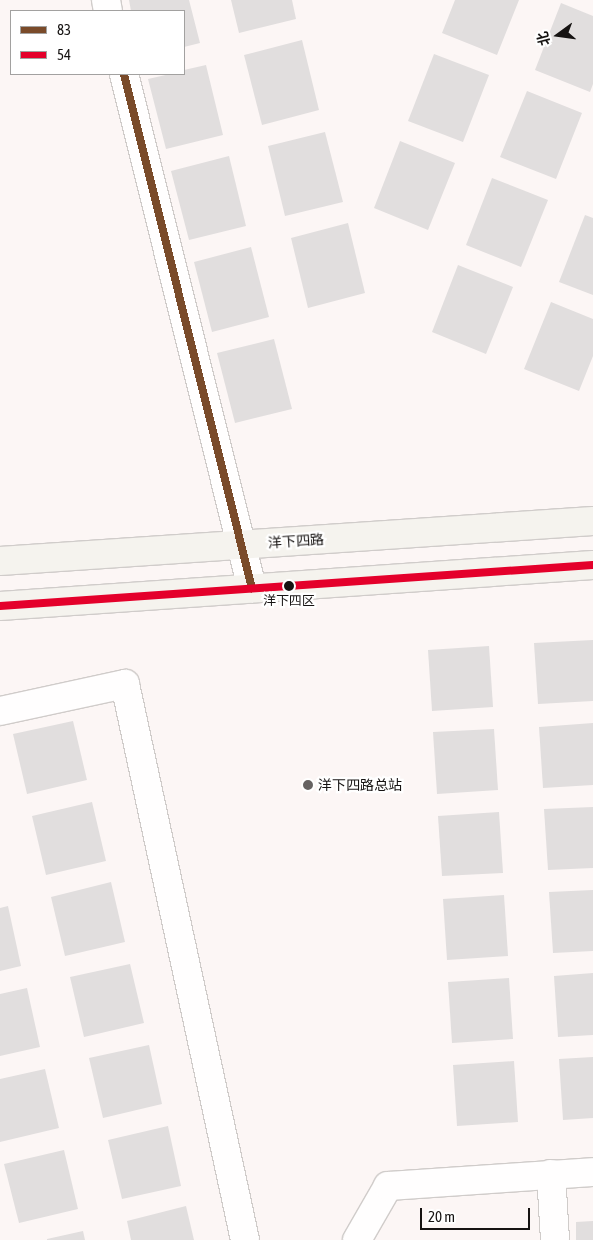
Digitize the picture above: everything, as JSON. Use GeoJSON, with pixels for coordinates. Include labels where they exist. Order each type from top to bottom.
{"type":"FeatureCollection","features":[{"type":"Feature","properties":{"kind":"street"},"geometry":{"type":"LineString","coordinates":[[124,75],[252,588]]}},
{"type":"Feature","properties":{"kind":"street","name":"洋下四路"},"geometry":{"type":"LineString","coordinates":[[0,562],[593,521]]}},
{"type":"Feature","properties":{"kind":"street"},"geometry":{"type":"LineString","coordinates":[[0,606],[593,565]]}},
{"type":"Feature","properties":{"kind":"street"},"geometry":{"type":"LineString","coordinates":[[0,711],[125,684],[245,1240]]}},
{"type":"Feature","properties":{"kind":"street"},"geometry":{"type":"LineString","coordinates":[[357,1240],[388,1186],[593,1172]]}},
{"type":"Feature","properties":{"kind":"street"},"geometry":{"type":"LineString","coordinates":[[551,1174],[555,1240]]}},
{"type":"Feature","properties":{"kind":"building"},"geometry":{"type":"Polygon","coordinates":[[[129,0],[189,0],[200,43],[185,47],[185,10],[131,10],[129,0]]]}},
{"type":"Feature","properties":{"kind":"building"},"geometry":{"type":"Polygon","coordinates":[[[231,0],[292,0],[296,19],[239,33],[231,0]]]}},
{"type":"Feature","properties":{"kind":"building"},"geometry":{"type":"Polygon","coordinates":[[[455,0],[519,0],[497,55],[442,33],[455,0]]]}},
{"type":"Feature","properties":{"kind":"building"},"geometry":{"type":"Polygon","coordinates":[[[561,3],[593,16],[593,84],[590,92],[535,70],[561,3]]]}},
{"type":"Feature","properties":{"kind":"building"},"geometry":{"type":"Polygon","coordinates":[[[302,40],[319,110],[262,125],[244,55],[302,40]]]}},
{"type":"Feature","properties":{"kind":"building"},"geometry":{"type":"Polygon","coordinates":[[[434,54],[489,75],[463,142],[408,121],[434,54]]]}},
{"type":"Feature","properties":{"kind":"building"},"geometry":{"type":"Polygon","coordinates":[[[206,65],[223,135],[166,149],[148,79],[166,75],[185,75],[185,70],[206,65]]]}},
{"type":"Feature","properties":{"kind":"building"},"geometry":{"type":"Polygon","coordinates":[[[527,91],[582,113],[556,179],[500,157],[527,91]]]}},
{"type":"Feature","properties":{"kind":"building"},"geometry":{"type":"Polygon","coordinates":[[[325,132],[343,202],[285,216],[268,146],[325,132]]]}},
{"type":"Feature","properties":{"kind":"building"},"geometry":{"type":"Polygon","coordinates":[[[400,141],[455,163],[428,230],[374,208],[400,141]]]}},
{"type":"Feature","properties":{"kind":"building"},"geometry":{"type":"Polygon","coordinates":[[[229,156],[246,226],[189,240],[171,171],[229,156]]]}},
{"type":"Feature","properties":{"kind":"building"},"geometry":{"type":"Polygon","coordinates":[[[492,178],[548,200],[521,267],[466,245],[492,178]]]}},
{"type":"Feature","properties":{"kind":"building"},"geometry":{"type":"Polygon","coordinates":[[[585,215],[593,218],[593,295],[559,282],[585,215]]]}},
{"type":"Feature","properties":{"kind":"building"},"geometry":{"type":"Polygon","coordinates":[[[348,223],[365,293],[308,308],[291,238],[348,223]]]}},
{"type":"Feature","properties":{"kind":"building"},"geometry":{"type":"Polygon","coordinates":[[[251,247],[269,317],[212,332],[194,262],[251,247]]]}},
{"type":"Feature","properties":{"kind":"building"},"geometry":{"type":"Polygon","coordinates":[[[458,265],[513,287],[486,354],[432,332],[458,265]]]}},
{"type":"Feature","properties":{"kind":"building"},"geometry":{"type":"Polygon","coordinates":[[[551,302],[593,319],[593,356],[579,391],[524,369],[551,302]]]}},
{"type":"Feature","properties":{"kind":"building"},"geometry":{"type":"Polygon","coordinates":[[[274,339],[292,409],[235,423],[217,353],[274,339]]]}},
{"type":"Feature","properties":{"kind":"building"},"geometry":{"type":"Polygon","coordinates":[[[593,640],[593,701],[538,704],[534,643],[593,640]]]}},
{"type":"Feature","properties":{"kind":"building"},"geometry":{"type":"Polygon","coordinates":[[[489,646],[493,707],[432,711],[428,650],[489,646]]]}},
{"type":"Feature","properties":{"kind":"building"},"geometry":{"type":"Polygon","coordinates":[[[73,721],[87,780],[27,794],[13,734],[73,721]]]}},
{"type":"Feature","properties":{"kind":"building"},"geometry":{"type":"Polygon","coordinates":[[[593,723],[593,785],[543,788],[539,727],[593,723]]]}},
{"type":"Feature","properties":{"kind":"building"},"geometry":{"type":"Polygon","coordinates":[[[494,729],[498,790],[437,794],[433,732],[494,729]]]}},
{"type":"Feature","properties":{"kind":"building"},"geometry":{"type":"Polygon","coordinates":[[[92,802],[106,861],[46,875],[32,816],[92,802]]]}},
{"type":"Feature","properties":{"kind":"building"},"geometry":{"type":"Polygon","coordinates":[[[593,807],[593,868],[548,870],[544,809],[593,807]]]}},
{"type":"Feature","properties":{"kind":"building"},"geometry":{"type":"Polygon","coordinates":[[[499,812],[503,873],[442,876],[438,816],[499,812]]]}},
{"type":"Feature","properties":{"kind":"building"},"geometry":{"type":"Polygon","coordinates":[[[111,882],[125,942],[65,956],[51,897],[111,882]]]}},
{"type":"Feature","properties":{"kind":"building"},"geometry":{"type":"Polygon","coordinates":[[[593,890],[593,951],[553,953],[549,892],[593,890]]]}},
{"type":"Feature","properties":{"kind":"building"},"geometry":{"type":"Polygon","coordinates":[[[504,895],[508,956],[447,960],[443,899],[504,895]]]}},
{"type":"Feature","properties":{"kind":"building"},"geometry":{"type":"Polygon","coordinates":[[[8,906],[21,966],[0,971],[0,908],[8,906]]]}},
{"type":"Feature","properties":{"kind":"building"},"geometry":{"type":"Polygon","coordinates":[[[130,964],[144,1023],[84,1037],[70,977],[130,964]]]}},
{"type":"Feature","properties":{"kind":"building"},"geometry":{"type":"Polygon","coordinates":[[[593,973],[593,1035],[558,1037],[554,976],[593,973]]]}},
{"type":"Feature","properties":{"kind":"building"},"geometry":{"type":"Polygon","coordinates":[[[509,978],[513,1039],[452,1043],[448,982],[509,978]]]}},
{"type":"Feature","properties":{"kind":"building"},"geometry":{"type":"Polygon","coordinates":[[[27,988],[40,1047],[0,1056],[0,994],[27,988]]]}},
{"type":"Feature","properties":{"kind":"building"},"geometry":{"type":"Polygon","coordinates":[[[149,1045],[162,1104],[103,1118],[89,1058],[149,1045]]]}},
{"type":"Feature","properties":{"kind":"building"},"geometry":{"type":"Polygon","coordinates":[[[593,1057],[593,1118],[563,1120],[559,1059],[593,1057]]]}},
{"type":"Feature","properties":{"kind":"building"},"geometry":{"type":"Polygon","coordinates":[[[514,1061],[518,1122],[457,1126],[453,1065],[514,1061]]]}},
{"type":"Feature","properties":{"kind":"building"},"geometry":{"type":"Polygon","coordinates":[[[45,1069],[59,1128],[0,1142],[0,1079],[45,1069]]]}},
{"type":"Feature","properties":{"kind":"building"},"geometry":{"type":"Polygon","coordinates":[[[168,1126],[181,1186],[122,1199],[108,1140],[168,1126]]]}},
{"type":"Feature","properties":{"kind":"building"},"geometry":{"type":"Polygon","coordinates":[[[64,1150],[78,1209],[19,1223],[4,1164],[64,1150]]]}},
{"type":"Feature","properties":{"kind":"building"},"geometry":{"type":"Polygon","coordinates":[[[186,1206],[194,1240],[131,1240],[127,1221],[186,1206]]]}},
{"type":"Feature","properties":{"kind":"building"},"geometry":{"type":"Polygon","coordinates":[[[593,1221],[593,1240],[576,1240],[576,1222],[593,1221]]]}},
{"type":"Feature","properties":{"kind":"building"},"geometry":{"type":"Polygon","coordinates":[[[83,1231],[85,1240],[47,1240],[47,1239],[83,1231]]]}},
{"type":"Feature","properties":{"kind":"transit line","name":"83"},"geometry":{"type":"LineString","coordinates":[[124,75],[252,588]]}},
{"type":"Feature","properties":{"kind":"transit line","name":"54"},"geometry":{"type":"LineString","coordinates":[[0,606],[593,565]]}},
{"type":"Feature","properties":{"kind":"place","name":"洋下四区"},"geometry":{"type":"Point","coordinates":[289,586]}},
{"type":"Feature","properties":{"kind":"place","name":"洋下四路总站"},"geometry":{"type":"Point","coordinates":[308,785]}}]}
